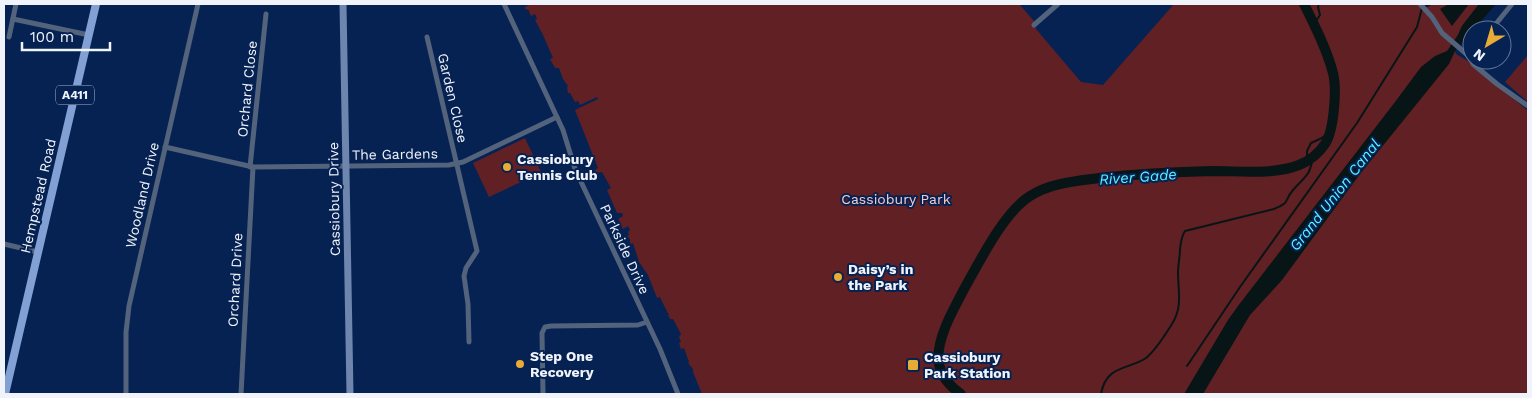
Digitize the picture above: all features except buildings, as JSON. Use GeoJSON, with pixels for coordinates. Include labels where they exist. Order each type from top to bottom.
{"type":"FeatureCollection","features":[{"type":"Feature","properties":{"kind":"main road","name":"Hempstead Road"},"geometry":{"type":"LineString","coordinates":[[5,394],[7,376],[96,4]]}},
{"type":"Feature","properties":{"kind":"street"},"geometry":{"type":"LineString","coordinates":[[9,38],[16,4]]}},
{"type":"Feature","properties":{"kind":"street","name":"Woodland Drive"},"geometry":{"type":"LineString","coordinates":[[126,394],[126,332],[129,306],[198,4]]}},
{"type":"Feature","properties":{"kind":"street","name":"Cassiobury Drive"},"geometry":{"type":"LineString","coordinates":[[343,4],[350,394]]}},
{"type":"Feature","properties":{"kind":"street","name":"Parkside Drive"},"geometry":{"type":"LineString","coordinates":[[504,4],[563,130],[578,175],[648,322],[678,394]]}},
{"type":"Feature","properties":{"kind":"street"},"geometry":{"type":"LineString","coordinates":[[1034,25],[1058,4]]}},
{"type":"Feature","properties":{"kind":"street"},"geometry":{"type":"LineString","coordinates":[[1420,4],[1442,33],[1462,51]]}},
{"type":"Feature","properties":{"kind":"street"},"geometry":{"type":"LineString","coordinates":[[1499,20],[1512,4]]}},
{"type":"Feature","properties":{"kind":"street","name":"Orchard Close"},"geometry":{"type":"LineString","coordinates":[[252,167],[266,14]]}},
{"type":"Feature","properties":{"kind":"street"},"geometry":{"type":"LineString","coordinates":[[13,19],[89,35]]}},
{"type":"Feature","properties":{"kind":"street","name":"Garden Close"},"geometry":{"type":"LineString","coordinates":[[427,37],[477,251],[466,268],[464,276],[468,304],[469,342]]}},
{"type":"Feature","properties":{"kind":"street"},"geometry":{"type":"LineString","coordinates":[[1480,70],[1496,84],[1528,106]]}},
{"type":"Feature","properties":{"kind":"street","name":"The Gardens"},"geometry":{"type":"LineString","coordinates":[[165,147],[252,167],[457,164],[557,117]]}},
{"type":"Feature","properties":{"kind":"street","name":"Orchard Drive"},"geometry":{"type":"LineString","coordinates":[[241,394],[252,167]]}},
{"type":"Feature","properties":{"kind":"street"},"geometry":{"type":"LineString","coordinates":[[4,244],[38,252]]}},
{"type":"Feature","properties":{"kind":"street"},"geometry":{"type":"LineString","coordinates":[[543,394],[542,333],[545,327],[638,325],[648,322]]}},
{"type":"Feature","properties":{"kind":"green space","name":"Cassiobury Park"},"geometry":{"type":"Polygon","coordinates":[[[531,4],[1019,4],[1034,21],[1036,29],[1081,82],[1103,85],[1174,4],[1479,4],[1467,20],[1462,20],[1462,26],[1452,44],[1456,54],[1462,58],[1462,70],[1480,70],[1528,111],[1528,394],[702,394],[693,369],[688,363],[684,348],[681,349],[679,337],[681,334],[673,319],[670,319],[669,316],[667,317],[669,315],[660,297],[657,298],[648,275],[639,262],[633,243],[630,244],[630,239],[627,236],[630,230],[628,226],[623,229],[618,219],[623,216],[622,213],[617,213],[607,190],[611,188],[602,172],[596,173],[595,170],[598,168],[575,110],[598,99],[597,97],[580,105],[578,101],[575,102],[570,93],[568,93],[568,86],[559,68],[555,68],[550,59],[553,58],[535,20],[537,19],[535,14],[531,16],[525,7],[531,4]]]}},
{"type":"Feature","properties":{"kind":"green space"},"geometry":{"type":"Polygon","coordinates":[[[1528,55],[1528,102],[1505,82],[1528,55]]]}},
{"type":"Feature","properties":{"kind":"green space","name":"Cassiobury Tennis Club"},"geometry":{"type":"Polygon","coordinates":[[[525,138],[541,172],[537,174],[536,172],[520,180],[521,182],[489,197],[473,163],[525,138]]]}},
{"type":"Feature","properties":{"kind":"water"},"geometry":{"type":"Polygon","coordinates":[[[1449,4],[1469,4],[1452,26],[1440,9],[1449,4]]]}},
{"type":"Feature","properties":{"kind":"water"},"geometry":{"type":"Polygon","coordinates":[[[1479,4],[1496,4],[1482,20],[1467,20],[1479,4]]]}},
{"type":"Feature","properties":{"kind":"water","name":"Grand Union Canal"},"geometry":{"type":"Polygon","coordinates":[[[1462,26],[1462,43],[1455,51],[1449,64],[1360,174],[1282,280],[1250,315],[1203,394],[1184,394],[1238,306],[1421,67],[1435,56],[1447,51],[1462,26]]]}},
{"type":"Feature","properties":{"kind":"waterway","name":"River Gade"},"geometry":{"type":"LineString","coordinates":[[961,394],[946,380],[939,365],[938,356],[941,338],[954,309],[992,239],[1010,214],[1030,196],[1055,185],[1099,178],[1184,172],[1256,172],[1279,170],[1303,163],[1320,151],[1331,130],[1335,89],[1333,73],[1324,47],[1304,4]]}},
{"type":"Feature","properties":{"kind":"waterway"},"geometry":{"type":"LineString","coordinates":[[1314,24],[1320,15],[1319,4]]}},
{"type":"Feature","properties":{"kind":"waterway"},"geometry":{"type":"LineString","coordinates":[[1187,366],[1240,287],[1357,123],[1417,27],[1422,8],[1431,4]]}},
{"type":"Feature","properties":{"kind":"waterway"},"geometry":{"type":"LineString","coordinates":[[1307,160],[1307,151],[1311,143],[1322,138],[1330,131]]}},
{"type":"Feature","properties":{"kind":"waterway"},"geometry":{"type":"LineString","coordinates":[[1101,394],[1104,385],[1113,373],[1150,355],[1172,324],[1179,305],[1178,272],[1180,249],[1185,231],[1274,209],[1283,205],[1309,172],[1313,156]]}},
{"type":"Feature","properties":{"kind":"place","name":"Cassiobury Tennis Club"},"geometry":{"type":"Point","coordinates":[507,167]}},
{"type":"Feature","properties":{"kind":"place","name":"Daisy’s in the Park"},"geometry":{"type":"Point","coordinates":[838,277]}},
{"type":"Feature","properties":{"kind":"place","name":"Step One Recovery"},"geometry":{"type":"Point","coordinates":[520,364]}},
{"type":"Feature","properties":{"kind":"place","name":"Cassiobury Park Station"},"geometry":{"type":"Point","coordinates":[913,365]}}]}
